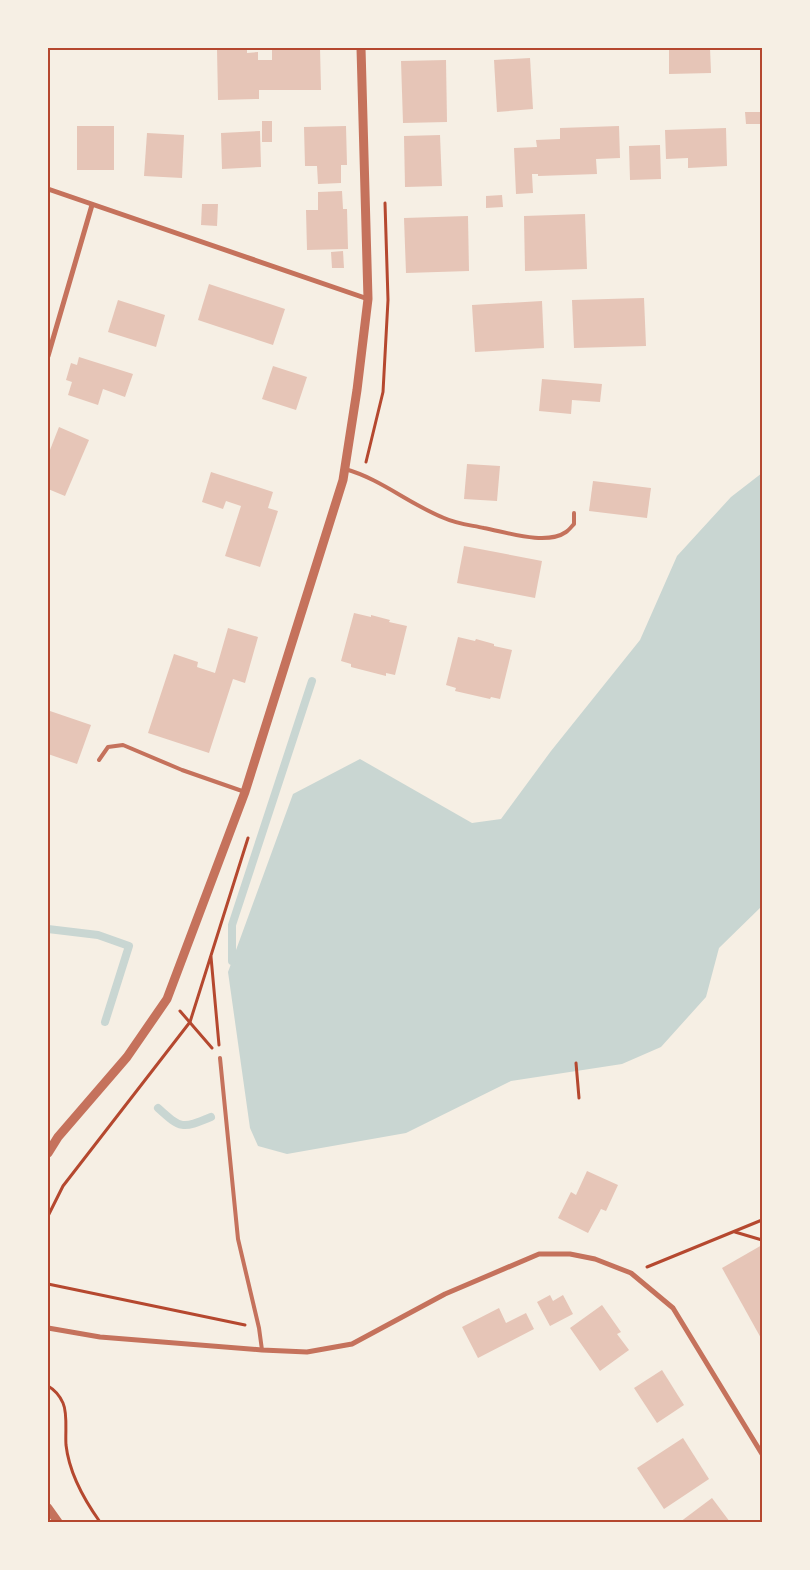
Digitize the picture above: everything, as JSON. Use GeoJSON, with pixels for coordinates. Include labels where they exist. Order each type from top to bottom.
{"type":"FeatureCollection","features":[{"type":"Feature","properties":{"kind":"street"},"geometry":{"type":"LineString","coordinates":[[48,1153],[58,1137],[127,1057],[167,999],[245,792],[343,480],[357,390],[368,299],[361,48]]}},
{"type":"Feature","properties":{"kind":"street"},"geometry":{"type":"LineString","coordinates":[[48,189],[368,299]]}},
{"type":"Feature","properties":{"kind":"street"},"geometry":{"type":"LineString","coordinates":[[48,356],[92,205]]}},
{"type":"Feature","properties":{"kind":"street"},"geometry":{"type":"LineString","coordinates":[[48,1328],[100,1337],[307,1352],[352,1344],[445,1294],[540,1254],[570,1254],[595,1259],[630,1274],[673,1308],[762,1454]]}},
{"type":"Feature","properties":{"kind":"street"},"geometry":{"type":"LineString","coordinates":[[48,1508],[58,1522]]}},
{"type":"Feature","properties":{"kind":"lane"},"geometry":{"type":"LineString","coordinates":[[345,469],[363,474],[442,518],[460,524],[512,534],[537,538],[557,536],[566,532],[574,524],[574,513]]}},
{"type":"Feature","properties":{"kind":"lane"},"geometry":{"type":"LineString","coordinates":[[99,760],[108,747],[123,745],[182,770],[245,792]]}},
{"type":"Feature","properties":{"kind":"lane"},"geometry":{"type":"LineString","coordinates":[[220,1058],[238,1239],[259,1328],[262,1350]]}},
{"type":"Feature","properties":{"kind":"path"},"geometry":{"type":"LineString","coordinates":[[211,955],[220,1058]]}},
{"type":"Feature","properties":{"kind":"path"},"geometry":{"type":"LineString","coordinates":[[167,999],[190,1022],[220,1058]]}},
{"type":"Feature","properties":{"kind":"path"},"geometry":{"type":"LineString","coordinates":[[576,1063],[579,1098]]}},
{"type":"Feature","properties":{"kind":"path"},"geometry":{"type":"LineString","coordinates":[[630,1274],[762,1220]]}},
{"type":"Feature","properties":{"kind":"path"},"geometry":{"type":"LineString","coordinates":[[735,1232],[762,1240]]}},
{"type":"Feature","properties":{"kind":"path"},"geometry":{"type":"LineString","coordinates":[[48,1284],[259,1328]]}},
{"type":"Feature","properties":{"kind":"path"},"geometry":{"type":"LineString","coordinates":[[48,1386],[56,1391],[64,1405],[66,1447],[69,1458],[81,1491],[100,1522]]}},
{"type":"Feature","properties":{"kind":"shaded area"},"geometry":{"type":"Polygon","coordinates":[[[762,473],[762,906],[719,948],[706,997],[661,1047],[622,1064],[511,1081],[406,1133],[287,1154],[258,1146],[250,1128],[228,972],[293,794],[360,759],[472,823],[501,819],[551,751],[640,640],[677,556],[731,497],[762,473]]]}},
{"type":"Feature","properties":{"kind":"building"},"geometry":{"type":"Polygon","coordinates":[[[247,48],[247,53],[258,52],[258,60],[272,60],[272,48],[320,48],[321,90],[259,90],[259,99],[218,100],[217,49],[247,48]]]}},
{"type":"Feature","properties":{"kind":"building"},"geometry":{"type":"Polygon","coordinates":[[[669,48],[710,48],[711,73],[669,74],[669,48]]]}},
{"type":"Feature","properties":{"kind":"building"},"geometry":{"type":"Polygon","coordinates":[[[530,58],[533,109],[497,112],[494,60],[530,58]]]}},
{"type":"Feature","properties":{"kind":"building"},"geometry":{"type":"Polygon","coordinates":[[[446,60],[447,122],[403,123],[401,61],[446,60]]]}},
{"type":"Feature","properties":{"kind":"building"},"geometry":{"type":"Polygon","coordinates":[[[745,112],[762,112],[762,124],[746,124],[745,112]]]}},
{"type":"Feature","properties":{"kind":"building"},"geometry":{"type":"Polygon","coordinates":[[[262,121],[272,121],[272,142],[262,142],[262,121]]]}},
{"type":"Feature","properties":{"kind":"building"},"geometry":{"type":"Polygon","coordinates":[[[77,126],[114,126],[114,170],[77,170],[77,126]]]}},
{"type":"Feature","properties":{"kind":"building"},"geometry":{"type":"Polygon","coordinates":[[[346,126],[347,165],[341,165],[341,183],[318,184],[317,166],[305,166],[304,127],[346,126]]]}},
{"type":"Feature","properties":{"kind":"building"},"geometry":{"type":"Polygon","coordinates":[[[619,126],[620,158],[596,159],[597,174],[538,176],[538,174],[532,174],[533,193],[516,194],[514,148],[537,147],[536,140],[560,139],[560,128],[619,126]]]}},
{"type":"Feature","properties":{"kind":"building"},"geometry":{"type":"Polygon","coordinates":[[[726,128],[727,166],[688,168],[688,158],[666,159],[665,130],[726,128]]]}},
{"type":"Feature","properties":{"kind":"building"},"geometry":{"type":"Polygon","coordinates":[[[260,131],[261,167],[222,169],[221,133],[260,131]]]}},
{"type":"Feature","properties":{"kind":"building"},"geometry":{"type":"Polygon","coordinates":[[[147,133],[184,135],[182,178],[144,176],[147,133]]]}},
{"type":"Feature","properties":{"kind":"building"},"geometry":{"type":"Polygon","coordinates":[[[440,135],[442,186],[405,187],[404,136],[440,135]]]}},
{"type":"Feature","properties":{"kind":"building"},"geometry":{"type":"Polygon","coordinates":[[[660,145],[661,179],[630,180],[629,146],[660,145]]]}},
{"type":"Feature","properties":{"kind":"building"},"geometry":{"type":"Polygon","coordinates":[[[342,191],[343,209],[347,209],[348,249],[307,250],[306,210],[318,210],[318,192],[342,191]]]}},
{"type":"Feature","properties":{"kind":"building"},"geometry":{"type":"Polygon","coordinates":[[[502,195],[503,207],[486,208],[486,196],[502,195]]]}},
{"type":"Feature","properties":{"kind":"building"},"geometry":{"type":"Polygon","coordinates":[[[202,204],[218,204],[217,226],[201,225],[202,204]]]}},
{"type":"Feature","properties":{"kind":"building"},"geometry":{"type":"Polygon","coordinates":[[[585,214],[587,269],[525,271],[524,216],[585,214]]]}},
{"type":"Feature","properties":{"kind":"building"},"geometry":{"type":"Polygon","coordinates":[[[468,216],[469,271],[406,273],[404,218],[468,216]]]}},
{"type":"Feature","properties":{"kind":"building"},"geometry":{"type":"Polygon","coordinates":[[[343,251],[344,268],[332,268],[331,252],[343,251]]]}},
{"type":"Feature","properties":{"kind":"building"},"geometry":{"type":"Polygon","coordinates":[[[209,284],[285,309],[273,345],[198,320],[209,284]]]}},
{"type":"Feature","properties":{"kind":"building"},"geometry":{"type":"Polygon","coordinates":[[[644,298],[646,346],[574,348],[572,300],[644,298]]]}},
{"type":"Feature","properties":{"kind":"building"},"geometry":{"type":"Polygon","coordinates":[[[118,300],[165,315],[156,347],[108,332],[118,300]]]}},
{"type":"Feature","properties":{"kind":"building"},"geometry":{"type":"Polygon","coordinates":[[[542,301],[544,348],[475,352],[472,305],[542,301]]]}},
{"type":"Feature","properties":{"kind":"building"},"geometry":{"type":"Polygon","coordinates":[[[79,357],[133,374],[125,397],[103,389],[98,405],[68,395],[72,382],[66,380],[71,363],[77,365],[79,357]]]}},
{"type":"Feature","properties":{"kind":"building"},"geometry":{"type":"Polygon","coordinates":[[[273,366],[307,377],[296,410],[262,399],[273,366]]]}},
{"type":"Feature","properties":{"kind":"building"},"geometry":{"type":"Polygon","coordinates":[[[542,379],[602,384],[600,402],[572,400],[571,414],[539,411],[542,379]]]}},
{"type":"Feature","properties":{"kind":"building"},"geometry":{"type":"Polygon","coordinates":[[[59,427],[89,440],[65,496],[48,489],[48,455],[59,427]]]}},
{"type":"Feature","properties":{"kind":"building"},"geometry":{"type":"Polygon","coordinates":[[[467,464],[500,466],[497,501],[464,499],[467,464]]]}},
{"type":"Feature","properties":{"kind":"building"},"geometry":{"type":"Polygon","coordinates":[[[211,472],[273,492],[268,508],[278,511],[260,567],[225,556],[241,506],[226,501],[223,509],[202,502],[211,472]]]}},
{"type":"Feature","properties":{"kind":"building"},"geometry":{"type":"Polygon","coordinates":[[[593,481],[651,488],[647,518],[589,511],[593,481]]]}},
{"type":"Feature","properties":{"kind":"building"},"geometry":{"type":"Polygon","coordinates":[[[464,546],[542,561],[535,598],[457,583],[464,546]]]}},
{"type":"Feature","properties":{"kind":"building"},"geometry":{"type":"Polygon","coordinates":[[[354,613],[371,617],[371,615],[407,626],[395,675],[386,673],[386,676],[351,667],[351,664],[341,661],[354,613]]]}},
{"type":"Feature","properties":{"kind":"building"},"geometry":{"type":"Polygon","coordinates":[[[228,628],[258,637],[245,683],[233,679],[209,753],[148,733],[174,654],[198,662],[197,667],[215,673],[228,628]]]}},
{"type":"Feature","properties":{"kind":"building"},"geometry":{"type":"Polygon","coordinates":[[[458,637],[475,641],[476,639],[512,650],[500,699],[491,697],[490,699],[455,691],[456,688],[446,685],[458,637]]]}},
{"type":"Feature","properties":{"kind":"building"},"geometry":{"type":"Polygon","coordinates":[[[50,711],[91,725],[77,764],[48,754],[48,719],[50,711]]]}},
{"type":"Feature","properties":{"kind":"building"},"geometry":{"type":"Polygon","coordinates":[[[587,1171],[618,1185],[606,1211],[601,1209],[588,1233],[558,1218],[571,1192],[576,1195],[587,1171]]]}},
{"type":"Feature","properties":{"kind":"building"},"geometry":{"type":"Polygon","coordinates":[[[762,1245],[762,1340],[722,1268],[762,1245]]]}},
{"type":"Feature","properties":{"kind":"building"},"geometry":{"type":"Polygon","coordinates":[[[550,1295],[553,1301],[563,1295],[573,1314],[550,1326],[537,1302],[550,1295]]]}},
{"type":"Feature","properties":{"kind":"building"},"geometry":{"type":"Polygon","coordinates":[[[602,1305],[621,1332],[617,1334],[629,1350],[600,1371],[570,1328],[602,1305]]]}},
{"type":"Feature","properties":{"kind":"building"},"geometry":{"type":"Polygon","coordinates":[[[499,1308],[506,1323],[526,1313],[534,1329],[478,1358],[462,1327],[499,1308]]]}},
{"type":"Feature","properties":{"kind":"building"},"geometry":{"type":"Polygon","coordinates":[[[662,1370],[684,1405],[657,1423],[634,1388],[662,1370]]]}},
{"type":"Feature","properties":{"kind":"building"},"geometry":{"type":"Polygon","coordinates":[[[683,1438],[709,1479],[664,1509],[637,1468],[683,1438]]]}},
{"type":"Feature","properties":{"kind":"building"},"geometry":{"type":"Polygon","coordinates":[[[712,1498],[730,1522],[680,1522],[712,1498]]]}},
{"type":"Feature","properties":{"kind":"waterway"},"geometry":{"type":"LineString","coordinates":[[232,961],[232,925],[312,681]]}},
{"type":"Feature","properties":{"kind":"waterway"},"geometry":{"type":"LineString","coordinates":[[48,929],[98,935],[129,946],[105,1022]]}},
{"type":"Feature","properties":{"kind":"waterway"},"geometry":{"type":"LineString","coordinates":[[158,1108],[172,1120],[182,1125],[194,1124],[211,1117]]}}]}
